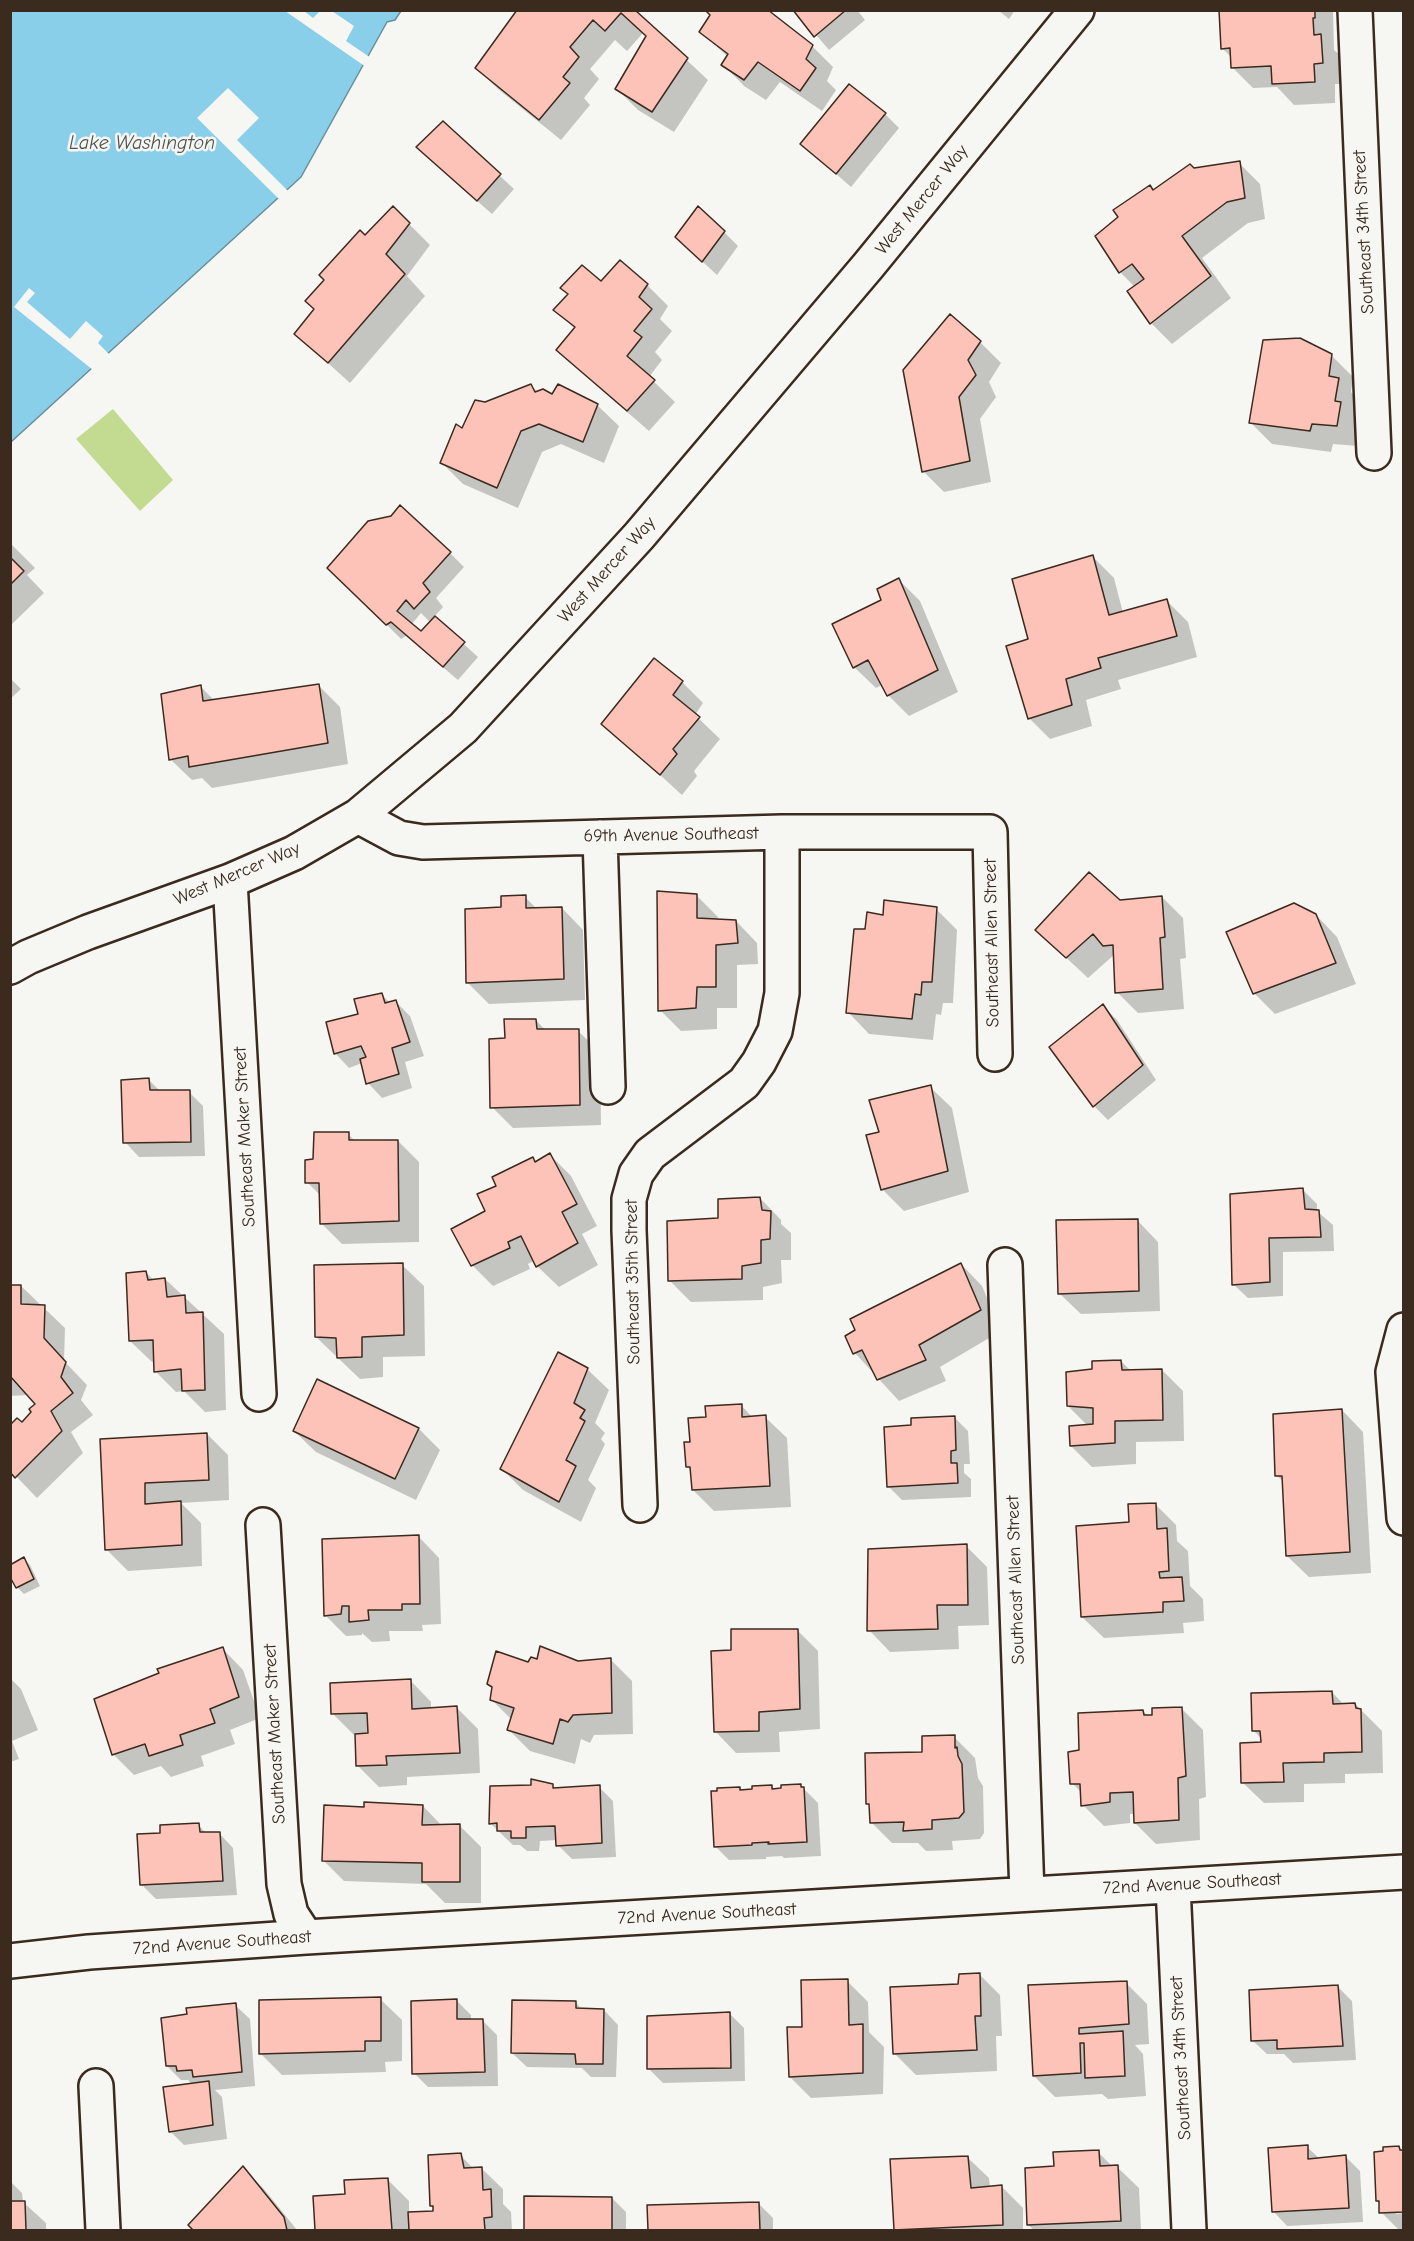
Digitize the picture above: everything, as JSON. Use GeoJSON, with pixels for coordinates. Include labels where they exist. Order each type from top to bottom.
{"type":"FeatureCollection","features":[{"type":"Feature","properties":{"kind":"street","name":"West Mercer Way"},"geometry":{"type":"LineString","coordinates":[[10,967],[88,932],[230,880],[294,853],[358,816],[463,728],[639,536],[868,266],[1077,10]]}},
{"type":"Feature","properties":{"kind":"street","name":"Southeast 34th Street"},"geometry":{"type":"LineString","coordinates":[[1355,10],[1374,453]]}},
{"type":"Feature","properties":{"kind":"street","name":"69th Avenue Southeast"},"geometry":{"type":"LineString","coordinates":[[358,816],[399,838],[423,842],[782,832],[990,832]]}},
{"type":"Feature","properties":{"kind":"street","name":"Southeast 35th Street"},"geometry":{"type":"LineString","coordinates":[[640,1505],[629,1199],[636,1174],[650,1154],[744,1083],[759,1062],[775,1031],[782,993],[782,832]]}},
{"type":"Feature","properties":{"kind":"street","name":"Southeast Allen Street"},"geometry":{"type":"LineString","coordinates":[[990,832],[995,1054]]}},
{"type":"Feature","properties":{"kind":"street"},"geometry":{"type":"LineString","coordinates":[[600,837],[608,1087]]}},
{"type":"Feature","properties":{"kind":"street","name":"Southeast Maker Street"},"geometry":{"type":"LineString","coordinates":[[230,880],[259,1394]]}},
{"type":"Feature","properties":{"kind":"street","name":"Southeast Allen Street"},"geometry":{"type":"LineString","coordinates":[[1005,1265],[1027,1894]]}},
{"type":"Feature","properties":{"kind":"street"},"geometry":{"type":"LineString","coordinates":[[1404,1330],[1393,1372],[1404,1518]]}},
{"type":"Feature","properties":{"kind":"street","name":"Southeast Maker Street"},"geometry":{"type":"LineString","coordinates":[[262,1525],[284,1884],[291,1914],[306,1937]]}},
{"type":"Feature","properties":{"kind":"street","name":"72nd Avenue Southeast"},"geometry":{"type":"LineString","coordinates":[[10,1961],[89,1952],[306,1937],[1404,1872]]}},
{"type":"Feature","properties":{"kind":"street","name":"Southeast 34th Street"},"geometry":{"type":"LineString","coordinates":[[1173,1886],[1189,2230]]}},
{"type":"Feature","properties":{"kind":"street"},"geometry":{"type":"LineString","coordinates":[[96,2086],[103,2230]]}},
{"type":"Feature","properties":{"kind":"green space"},"geometry":{"type":"Polygon","coordinates":[[[113,409],[173,480],[140,511],[76,439],[113,409]]]}},
{"type":"Feature","properties":{"kind":"water","name":"Lake Washington"},"geometry":{"type":"Polygon","coordinates":[[[11,11],[401,11],[395,20],[387,22],[301,177],[11,442],[11,11]]]}},
{"type":"Feature","properties":{"kind":"pier"},"geometry":{"type":"Polygon","coordinates":[[[285,11],[304,11],[313,18],[320,11],[332,11],[354,26],[346,41],[371,58],[366,67],[285,11]]]}},
{"type":"Feature","properties":{"kind":"pier"},"geometry":{"type":"Polygon","coordinates":[[[228,88],[259,118],[237,140],[289,192],[280,200],[197,118],[228,88]]]}},
{"type":"Feature","properties":{"kind":"pier"},"geometry":{"type":"Polygon","coordinates":[[[29,288],[35,293],[27,302],[70,339],[86,321],[103,336],[98,343],[110,355],[93,370],[14,307],[29,288]]]}},
{"type":"Feature","properties":{"kind":"building"},"geometry":{"type":"Polygon","coordinates":[[[517,10],[635,10],[688,58],[652,112],[615,89],[646,36],[621,13],[605,31],[593,20],[570,47],[579,57],[563,77],[570,83],[539,120],[475,68],[517,10]]]}},
{"type":"Feature","properties":{"kind":"building"},"geometry":{"type":"Polygon","coordinates":[[[705,10],[768,10],[813,45],[806,59],[816,68],[800,91],[758,62],[744,80],[721,65],[728,54],[699,32],[710,15],[705,10]]]}},
{"type":"Feature","properties":{"kind":"building"},"geometry":{"type":"Polygon","coordinates":[[[793,10],[846,10],[814,37],[793,10]]]}},
{"type":"Feature","properties":{"kind":"building"},"geometry":{"type":"Polygon","coordinates":[[[1219,10],[1315,10],[1314,35],[1321,34],[1323,63],[1314,64],[1315,82],[1272,84],[1271,66],[1231,68],[1230,48],[1221,49],[1219,10]]]}},
{"type":"Feature","properties":{"kind":"building"},"geometry":{"type":"Polygon","coordinates":[[[849,84],[886,113],[836,174],[800,144],[849,84]]]}},
{"type":"Feature","properties":{"kind":"building"},"geometry":{"type":"Polygon","coordinates":[[[443,121],[501,174],[477,201],[416,147],[443,121]]]}},
{"type":"Feature","properties":{"kind":"building"},"geometry":{"type":"Polygon","coordinates":[[[1240,161],[1245,198],[1227,202],[1182,236],[1211,276],[1150,324],[1127,291],[1144,279],[1132,264],[1119,273],[1095,236],[1118,217],[1113,210],[1150,185],[1153,190],[1190,164],[1194,168],[1240,161]]]}},
{"type":"Feature","properties":{"kind":"building"},"geometry":{"type":"Polygon","coordinates":[[[393,206],[410,223],[386,254],[405,274],[328,363],[294,334],[314,309],[305,301],[324,280],[319,275],[360,230],[365,235],[393,206]]]}},
{"type":"Feature","properties":{"kind":"building"},"geometry":{"type":"Polygon","coordinates":[[[698,206],[725,231],[702,262],[675,237],[698,206]]]}},
{"type":"Feature","properties":{"kind":"building"},"geometry":{"type":"Polygon","coordinates":[[[620,260],[648,284],[639,297],[652,309],[634,331],[642,337],[627,356],[655,380],[627,411],[556,350],[575,327],[553,310],[568,294],[560,288],[582,265],[601,281],[620,260]]]}},
{"type":"Feature","properties":{"kind":"building"},"geometry":{"type":"Polygon","coordinates":[[[950,314],[981,341],[968,360],[976,375],[959,397],[970,461],[922,472],[903,370],[950,314]]]}},
{"type":"Feature","properties":{"kind":"building"},"geometry":{"type":"Polygon","coordinates":[[[1300,338],[1332,354],[1329,376],[1339,378],[1335,401],[1341,402],[1337,426],[1312,424],[1310,431],[1249,423],[1263,340],[1300,338]]]}},
{"type":"Feature","properties":{"kind":"building"},"geometry":{"type":"Polygon","coordinates":[[[531,384],[535,392],[543,389],[552,394],[558,384],[598,404],[583,442],[539,424],[521,431],[497,488],[440,463],[456,424],[462,428],[475,400],[485,402],[531,384]]]}},
{"type":"Feature","properties":{"kind":"building"},"geometry":{"type":"Polygon","coordinates":[[[400,505],[451,552],[423,583],[430,592],[414,609],[406,600],[397,611],[421,631],[435,616],[465,642],[443,667],[391,622],[386,625],[327,568],[368,521],[391,516],[400,505]]]}},
{"type":"Feature","properties":{"kind":"building"},"geometry":{"type":"Polygon","coordinates":[[[1093,555],[1109,615],[1167,599],[1177,636],[1098,658],[1101,668],[1066,679],[1072,705],[1028,719],[1006,646],[1028,639],[1012,579],[1093,555]]]}},
{"type":"Feature","properties":{"kind":"building"},"geometry":{"type":"Polygon","coordinates":[[[10,557],[24,571],[10,585],[10,557]]]}},
{"type":"Feature","properties":{"kind":"building"},"geometry":{"type":"Polygon","coordinates":[[[899,578],[938,670],[887,696],[868,660],[853,668],[832,624],[881,600],[877,589],[899,578]]]}},
{"type":"Feature","properties":{"kind":"building"},"geometry":{"type":"Polygon","coordinates":[[[654,658],[683,681],[673,695],[700,717],[673,749],[677,754],[660,775],[601,724],[654,658]]]}},
{"type":"Feature","properties":{"kind":"building"},"geometry":{"type":"Polygon","coordinates":[[[319,684],[328,743],[189,767],[188,756],[169,760],[161,694],[201,685],[203,701],[319,684]]]}},
{"type":"Feature","properties":{"kind":"building"},"geometry":{"type":"Polygon","coordinates":[[[1089,872],[1120,900],[1162,896],[1165,937],[1160,938],[1163,989],[1115,993],[1113,945],[1103,946],[1093,934],[1066,958],[1035,930],[1089,872]]]}},
{"type":"Feature","properties":{"kind":"building"},"geometry":{"type":"Polygon","coordinates":[[[657,891],[697,894],[697,918],[736,920],[738,943],[716,945],[716,987],[697,987],[696,1008],[658,1011],[657,891]]]}},
{"type":"Feature","properties":{"kind":"building"},"geometry":{"type":"Polygon","coordinates":[[[526,895],[526,908],[562,907],[564,979],[466,983],[465,909],[501,907],[501,896],[526,895]]]}},
{"type":"Feature","properties":{"kind":"building"},"geometry":{"type":"Polygon","coordinates":[[[884,900],[937,907],[932,982],[922,982],[921,995],[915,994],[912,1019],[846,1013],[854,929],[865,929],[867,912],[883,915],[884,900]]]}},
{"type":"Feature","properties":{"kind":"building"},"geometry":{"type":"Polygon","coordinates":[[[1294,903],[1316,914],[1336,963],[1253,994],[1226,932],[1294,903]]]}},
{"type":"Feature","properties":{"kind":"building"},"geometry":{"type":"Polygon","coordinates":[[[382,993],[385,1003],[396,1000],[410,1042],[392,1048],[399,1074],[366,1084],[360,1059],[366,1057],[361,1046],[334,1054],[326,1022],[358,1014],[354,999],[382,993]]]}},
{"type":"Feature","properties":{"kind":"building"},"geometry":{"type":"Polygon","coordinates":[[[1103,1004],[1143,1065],[1093,1107],[1049,1047],[1103,1004]]]}},
{"type":"Feature","properties":{"kind":"building"},"geometry":{"type":"Polygon","coordinates":[[[504,1019],[536,1019],[537,1029],[579,1029],[580,1105],[490,1108],[489,1039],[505,1038],[504,1019]]]}},
{"type":"Feature","properties":{"kind":"building"},"geometry":{"type":"Polygon","coordinates":[[[149,1078],[150,1090],[190,1090],[191,1142],[123,1143],[121,1080],[149,1078]]]}},
{"type":"Feature","properties":{"kind":"building"},"geometry":{"type":"Polygon","coordinates":[[[931,1085],[948,1171],[881,1190],[866,1135],[879,1132],[869,1100],[931,1085]]]}},
{"type":"Feature","properties":{"kind":"building"},"geometry":{"type":"Polygon","coordinates":[[[314,1132],[349,1132],[349,1140],[398,1140],[399,1221],[320,1224],[319,1183],[305,1183],[305,1160],[313,1159],[314,1132]]]}},
{"type":"Feature","properties":{"kind":"building"},"geometry":{"type":"Polygon","coordinates":[[[550,1153],[577,1204],[562,1212],[578,1243],[536,1267],[521,1236],[508,1242],[510,1248],[471,1266],[451,1229],[485,1211],[477,1194],[496,1186],[492,1177],[533,1157],[535,1162],[550,1153]]]}},
{"type":"Feature","properties":{"kind":"building"},"geometry":{"type":"Polygon","coordinates":[[[1303,1188],[1305,1209],[1319,1210],[1321,1237],[1269,1238],[1270,1282],[1232,1285],[1230,1194],[1303,1188]]]}},
{"type":"Feature","properties":{"kind":"building"},"geometry":{"type":"Polygon","coordinates":[[[760,1197],[762,1210],[771,1211],[770,1239],[761,1240],[761,1263],[742,1266],[742,1279],[668,1281],[667,1221],[718,1218],[718,1199],[760,1197]]]}},
{"type":"Feature","properties":{"kind":"building"},"geometry":{"type":"Polygon","coordinates":[[[1138,1219],[1139,1291],[1058,1294],[1056,1220],[1138,1219]]]}},
{"type":"Feature","properties":{"kind":"building"},"geometry":{"type":"Polygon","coordinates":[[[403,1263],[404,1335],[362,1337],[362,1357],[337,1358],[336,1338],[315,1337],[314,1265],[403,1263]]]}},
{"type":"Feature","properties":{"kind":"building"},"geometry":{"type":"Polygon","coordinates":[[[961,1263],[981,1310],[919,1345],[926,1360],[877,1380],[862,1350],[853,1354],[845,1336],[855,1330],[850,1319],[961,1263]]]}},
{"type":"Feature","properties":{"kind":"building"},"geometry":{"type":"Polygon","coordinates":[[[146,1271],[148,1280],[165,1278],[167,1297],[185,1295],[186,1313],[203,1312],[205,1390],[182,1391],[181,1369],[154,1372],[153,1340],[129,1341],[126,1273],[146,1271]]]}},
{"type":"Feature","properties":{"kind":"building"},"geometry":{"type":"Polygon","coordinates":[[[10,1285],[21,1285],[21,1304],[45,1305],[44,1338],[66,1362],[61,1377],[73,1393],[51,1411],[62,1431],[15,1478],[10,1472],[10,1425],[17,1418],[22,1422],[31,1412],[29,1409],[35,1404],[10,1376],[10,1285]]]}},
{"type":"Feature","properties":{"kind":"building"},"geometry":{"type":"Polygon","coordinates":[[[558,1352],[588,1368],[574,1403],[585,1410],[580,1418],[585,1421],[566,1460],[576,1466],[559,1502],[500,1469],[558,1352]]]}},
{"type":"Feature","properties":{"kind":"building"},"geometry":{"type":"Polygon","coordinates":[[[1121,1360],[1122,1370],[1162,1369],[1163,1420],[1115,1421],[1115,1443],[1070,1446],[1069,1426],[1093,1424],[1093,1408],[1067,1406],[1066,1372],[1092,1369],[1092,1361],[1121,1360]]]}},
{"type":"Feature","properties":{"kind":"building"},"geometry":{"type":"Polygon","coordinates":[[[317,1379],[419,1428],[395,1479],[293,1431],[317,1379]]]}},
{"type":"Feature","properties":{"kind":"building"},"geometry":{"type":"Polygon","coordinates":[[[742,1404],[742,1417],[766,1415],[770,1486],[692,1490],[690,1467],[686,1467],[684,1442],[690,1442],[688,1418],[706,1417],[705,1406],[742,1404]]]}},
{"type":"Feature","properties":{"kind":"building"},"geometry":{"type":"Polygon","coordinates":[[[1342,1409],[1350,1552],[1286,1556],[1282,1476],[1275,1476],[1273,1414],[1342,1409]]]}},
{"type":"Feature","properties":{"kind":"building"},"geometry":{"type":"Polygon","coordinates":[[[955,1416],[956,1450],[951,1451],[951,1463],[957,1463],[958,1483],[887,1487],[884,1427],[911,1425],[911,1418],[955,1416]]]}},
{"type":"Feature","properties":{"kind":"building"},"geometry":{"type":"Polygon","coordinates":[[[207,1433],[209,1480],[145,1483],[145,1504],[181,1501],[182,1545],[105,1550],[100,1439],[207,1433]]]}},
{"type":"Feature","properties":{"kind":"building"},"geometry":{"type":"Polygon","coordinates":[[[1156,1503],[1157,1529],[1167,1528],[1169,1571],[1159,1572],[1160,1578],[1182,1577],[1184,1601],[1163,1602],[1163,1612],[1081,1617],[1076,1526],[1129,1522],[1128,1504],[1156,1503]]]}},
{"type":"Feature","properties":{"kind":"building"},"geometry":{"type":"Polygon","coordinates":[[[419,1535],[420,1604],[402,1604],[402,1610],[368,1610],[369,1620],[349,1622],[349,1606],[342,1606],[341,1614],[324,1616],[322,1539],[419,1535]]]}},
{"type":"Feature","properties":{"kind":"building"},"geometry":{"type":"Polygon","coordinates":[[[967,1544],[968,1605],[937,1605],[938,1629],[867,1631],[868,1549],[967,1544]]]}},
{"type":"Feature","properties":{"kind":"building"},"geometry":{"type":"Polygon","coordinates":[[[24,1557],[34,1579],[16,1588],[10,1577],[10,1565],[24,1557]]]}},
{"type":"Feature","properties":{"kind":"building"},"geometry":{"type":"Polygon","coordinates":[[[731,1629],[798,1629],[800,1709],[759,1712],[759,1731],[714,1732],[711,1651],[731,1650],[731,1629]]]}},
{"type":"Feature","properties":{"kind":"building"},"geometry":{"type":"Polygon","coordinates":[[[540,1646],[578,1661],[611,1658],[612,1713],[573,1715],[568,1722],[560,1719],[553,1744],[507,1730],[514,1708],[490,1700],[492,1687],[487,1684],[496,1651],[528,1662],[531,1657],[537,1659],[540,1646]]]}},
{"type":"Feature","properties":{"kind":"building"},"geometry":{"type":"Polygon","coordinates":[[[223,1647],[239,1697],[210,1709],[215,1723],[180,1735],[183,1745],[149,1756],[145,1744],[112,1755],[94,1699],[159,1673],[157,1669],[223,1647]]]}},
{"type":"Feature","properties":{"kind":"building"},"geometry":{"type":"Polygon","coordinates":[[[411,1679],[412,1709],[457,1706],[460,1753],[386,1756],[387,1765],[356,1766],[355,1734],[368,1733],[367,1713],[331,1714],[330,1683],[411,1679]]]}},
{"type":"Feature","properties":{"kind":"building"},"geometry":{"type":"Polygon","coordinates":[[[1332,1691],[1333,1704],[1355,1703],[1356,1708],[1361,1709],[1362,1752],[1324,1753],[1324,1762],[1283,1763],[1284,1782],[1241,1783],[1240,1743],[1261,1742],[1260,1731],[1252,1731],[1251,1693],[1332,1691]]]}},
{"type":"Feature","properties":{"kind":"building"},"geometry":{"type":"Polygon","coordinates":[[[1182,1707],[1186,1776],[1178,1778],[1179,1820],[1134,1823],[1133,1792],[1110,1793],[1110,1802],[1081,1806],[1080,1784],[1070,1784],[1068,1752],[1079,1750],[1078,1713],[1143,1710],[1144,1715],[1152,1715],[1152,1708],[1182,1707]]]}},
{"type":"Feature","properties":{"kind":"building"},"geometry":{"type":"Polygon","coordinates":[[[955,1735],[955,1748],[957,1747],[962,1764],[964,1812],[959,1818],[932,1820],[932,1829],[903,1831],[904,1822],[870,1823],[869,1804],[866,1804],[865,1753],[922,1752],[922,1736],[955,1735]]]}},
{"type":"Feature","properties":{"kind":"building"},"geometry":{"type":"Polygon","coordinates":[[[531,1779],[553,1784],[553,1788],[600,1785],[602,1843],[556,1846],[555,1826],[526,1827],[526,1838],[511,1838],[511,1831],[497,1831],[497,1823],[489,1824],[490,1786],[531,1785],[531,1779]]]}},
{"type":"Feature","properties":{"kind":"building"},"geometry":{"type":"Polygon","coordinates":[[[801,1784],[801,1787],[804,1787],[807,1842],[768,1844],[769,1842],[714,1847],[711,1791],[717,1791],[717,1788],[740,1787],[740,1790],[752,1789],[752,1786],[772,1785],[772,1789],[781,1788],[781,1785],[801,1784]]]}},
{"type":"Feature","properties":{"kind":"building"},"geometry":{"type":"Polygon","coordinates":[[[364,1802],[423,1805],[422,1825],[460,1824],[460,1882],[422,1882],[422,1863],[322,1861],[324,1805],[364,1807],[364,1802]]]}},
{"type":"Feature","properties":{"kind":"building"},"geometry":{"type":"Polygon","coordinates":[[[199,1823],[200,1832],[220,1832],[223,1881],[140,1885],[137,1834],[160,1833],[160,1825],[199,1823]]]}},
{"type":"Feature","properties":{"kind":"building"},"geometry":{"type":"Polygon","coordinates":[[[980,1973],[981,2016],[975,2016],[977,2050],[893,2054],[890,1987],[958,1984],[959,1974],[980,1973]]]}},
{"type":"Feature","properties":{"kind":"building"},"geometry":{"type":"Polygon","coordinates":[[[848,1979],[849,2025],[863,2024],[863,2073],[789,2077],[787,2027],[802,2027],[801,1980],[848,1979]]]}},
{"type":"Feature","properties":{"kind":"building"},"geometry":{"type":"Polygon","coordinates":[[[1127,1981],[1129,2024],[1079,2028],[1079,2034],[1123,2031],[1125,2076],[1085,2078],[1084,2043],[1080,2043],[1081,2073],[1033,2076],[1028,1985],[1127,1981]]]}},
{"type":"Feature","properties":{"kind":"building"},"geometry":{"type":"Polygon","coordinates":[[[1338,1985],[1343,2046],[1277,2049],[1277,2040],[1251,2041],[1249,1990],[1338,1985]]]}},
{"type":"Feature","properties":{"kind":"building"},"geometry":{"type":"Polygon","coordinates":[[[381,1997],[381,2041],[365,2041],[365,2051],[259,2054],[259,2000],[381,1997]]]}},
{"type":"Feature","properties":{"kind":"building"},"geometry":{"type":"Polygon","coordinates":[[[457,1999],[457,2019],[483,2019],[485,2072],[412,2074],[411,2001],[457,1999]]]}},
{"type":"Feature","properties":{"kind":"building"},"geometry":{"type":"Polygon","coordinates":[[[512,2000],[576,2001],[576,2008],[604,2009],[603,2064],[576,2064],[575,2054],[511,2053],[512,2000]]]}},
{"type":"Feature","properties":{"kind":"building"},"geometry":{"type":"Polygon","coordinates":[[[236,2003],[242,2072],[193,2077],[192,2070],[177,2071],[176,2066],[166,2066],[161,2018],[187,2014],[186,2008],[236,2003]]]}},
{"type":"Feature","properties":{"kind":"building"},"geometry":{"type":"Polygon","coordinates":[[[730,2012],[731,2068],[647,2069],[647,2016],[730,2012]]]}},
{"type":"Feature","properties":{"kind":"building"},"geometry":{"type":"Polygon","coordinates":[[[209,2081],[213,2125],[169,2132],[163,2087],[209,2081]]]}},
{"type":"Feature","properties":{"kind":"building"},"geometry":{"type":"Polygon","coordinates":[[[1308,2145],[1308,2159],[1346,2155],[1349,2208],[1272,2212],[1268,2148],[1308,2145]]]}},
{"type":"Feature","properties":{"kind":"building"},"geometry":{"type":"Polygon","coordinates":[[[1399,2146],[1400,2150],[1404,2150],[1404,2212],[1379,2213],[1379,2201],[1376,2201],[1374,2152],[1383,2151],[1383,2147],[1399,2146]]]}},
{"type":"Feature","properties":{"kind":"building"},"geometry":{"type":"Polygon","coordinates":[[[1099,2150],[1100,2166],[1118,2165],[1121,2221],[1027,2225],[1025,2168],[1054,2166],[1053,2152],[1099,2150]]]}},
{"type":"Feature","properties":{"kind":"building"},"geometry":{"type":"Polygon","coordinates":[[[461,2153],[464,2168],[482,2167],[483,2190],[491,2189],[492,2217],[484,2218],[485,2230],[409,2230],[408,2212],[433,2211],[433,2206],[430,2206],[428,2155],[461,2153]]]}},
{"type":"Feature","properties":{"kind":"building"},"geometry":{"type":"Polygon","coordinates":[[[968,2156],[971,2188],[1002,2185],[1003,2225],[894,2230],[890,2159],[968,2156]]]}},
{"type":"Feature","properties":{"kind":"building"},"geometry":{"type":"Polygon","coordinates":[[[243,2166],[284,2217],[287,2230],[193,2230],[188,2225],[243,2166]]]}},
{"type":"Feature","properties":{"kind":"building"},"geometry":{"type":"Polygon","coordinates":[[[388,2178],[392,2230],[315,2230],[313,2196],[345,2194],[344,2180],[388,2178]]]}},
{"type":"Feature","properties":{"kind":"building"},"geometry":{"type":"Polygon","coordinates":[[[524,2196],[612,2197],[612,2230],[524,2230],[524,2196]]]}},
{"type":"Feature","properties":{"kind":"building"},"geometry":{"type":"Polygon","coordinates":[[[10,2201],[25,2201],[26,2230],[10,2230],[10,2201]]]}},
{"type":"Feature","properties":{"kind":"building"},"geometry":{"type":"Polygon","coordinates":[[[759,2202],[760,2230],[648,2230],[647,2205],[759,2202]]]}}]}
